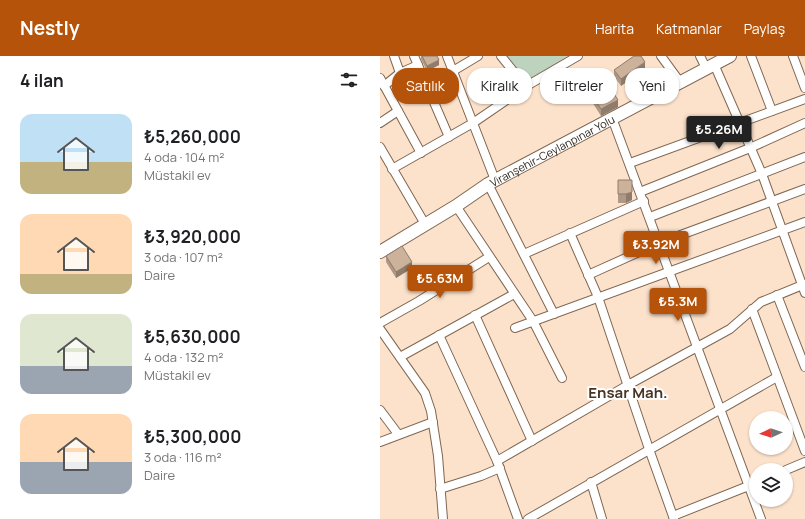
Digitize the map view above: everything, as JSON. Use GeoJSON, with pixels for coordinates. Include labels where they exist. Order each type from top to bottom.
{"type":"FeatureCollection","features":[{"type":"Feature","properties":{"kind":"main road","name":"Viranşehir-Ceylanpınar Yolu"},"geometry":{"type":"LineString","coordinates":[[380,252],[456,206],[491,182],[730,56]]}},
{"type":"Feature","properties":{"kind":"street"},"geometry":{"type":"LineString","coordinates":[[394,56],[398,68]]}},
{"type":"Feature","properties":{"kind":"street"},"geometry":{"type":"LineString","coordinates":[[414,56],[450,137]]}},
{"type":"Feature","properties":{"kind":"street"},"geometry":{"type":"LineString","coordinates":[[447,56],[452,68]]}},
{"type":"Feature","properties":{"kind":"street"},"geometry":{"type":"LineString","coordinates":[[458,68],[478,56]]}},
{"type":"Feature","properties":{"kind":"street"},"geometry":{"type":"LineString","coordinates":[[501,56],[511,68]]}},
{"type":"Feature","properties":{"kind":"street"},"geometry":{"type":"LineString","coordinates":[[532,83],[578,56]]}},
{"type":"Feature","properties":{"kind":"street"},"geometry":{"type":"LineString","coordinates":[[661,56],[680,82]]}},
{"type":"Feature","properties":{"kind":"street"},"geometry":{"type":"LineString","coordinates":[[440,489],[481,476],[532,441],[628,385],[730,329],[761,302],[777,295],[804,287],[762,174],[739,123],[710,66],[700,56]]}},
{"type":"Feature","properties":{"kind":"street"},"geometry":{"type":"LineString","coordinates":[[750,56],[772,111]]}},
{"type":"Feature","properties":{"kind":"street"},"geometry":{"type":"LineString","coordinates":[[793,56],[805,88]]}},
{"type":"Feature","properties":{"kind":"street"},"geometry":{"type":"LineString","coordinates":[[411,68],[418,65]]}},
{"type":"Feature","properties":{"kind":"street"},"geometry":{"type":"LineString","coordinates":[[380,78],[420,153]]}},
{"type":"Feature","properties":{"kind":"street"},"geometry":{"type":"LineString","coordinates":[[384,86],[392,80]]}},
{"type":"Feature","properties":{"kind":"street"},"geometry":{"type":"LineString","coordinates":[[459,87],[473,123],[491,182],[524,254],[554,314]]}},
{"type":"Feature","properties":{"kind":"street"},"geometry":{"type":"LineString","coordinates":[[630,162],[805,99]]}},
{"type":"Feature","properties":{"kind":"street"},"geometry":{"type":"LineString","coordinates":[[392,169],[450,137],[501,104]]}},
{"type":"Feature","properties":{"kind":"street"},"geometry":{"type":"LineString","coordinates":[[380,123],[398,110]]}},
{"type":"Feature","properties":{"kind":"street"},"geometry":{"type":"LineString","coordinates":[[612,118],[630,162],[720,408],[749,477]]}},
{"type":"Feature","properties":{"kind":"street"},"geometry":{"type":"LineString","coordinates":[[640,192],[750,148],[805,124]]}},
{"type":"Feature","properties":{"kind":"street"},"geometry":{"type":"LineString","coordinates":[[380,147],[425,224]]}},
{"type":"Feature","properties":{"kind":"street"},"geometry":{"type":"LineString","coordinates":[[650,217],[805,157]]}},
{"type":"Feature","properties":{"kind":"street"},"geometry":{"type":"LineString","coordinates":[[588,275],[659,243],[805,189]]}},
{"type":"Feature","properties":{"kind":"street"},"geometry":{"type":"LineString","coordinates":[[524,254],[644,202]]}},
{"type":"Feature","properties":{"kind":"street"},"geometry":{"type":"LineString","coordinates":[[456,206],[532,321],[562,378]]}},
{"type":"Feature","properties":{"kind":"street"},"geometry":{"type":"LineString","coordinates":[[515,328],[805,222]]}},
{"type":"Feature","properties":{"kind":"street"},"geometry":{"type":"LineString","coordinates":[[570,234],[598,297],[649,449],[674,517],[749,485]]}},
{"type":"Feature","properties":{"kind":"street"},"geometry":{"type":"LineString","coordinates":[[380,323],[419,301],[489,257]]}},
{"type":"Feature","properties":{"kind":"street"},"geometry":{"type":"LineString","coordinates":[[400,357],[514,294]]}},
{"type":"Feature","properties":{"kind":"street"},"geometry":{"type":"LineString","coordinates":[[777,295],[805,367]]}},
{"type":"Feature","properties":{"kind":"street"},"geometry":{"type":"LineString","coordinates":[[752,309],[805,451]]}},
{"type":"Feature","properties":{"kind":"street"},"geometry":{"type":"LineString","coordinates":[[475,315],[532,441]]}},
{"type":"Feature","properties":{"kind":"street"},"geometry":{"type":"LineString","coordinates":[[380,329],[425,393],[433,422],[438,456],[443,519]]}},
{"type":"Feature","properties":{"kind":"street"},"geometry":{"type":"LineString","coordinates":[[439,335],[499,464],[518,519]]}},
{"type":"Feature","properties":{"kind":"street"},"geometry":{"type":"LineString","coordinates":[[528,519],[720,408],[777,377]]}},
{"type":"Feature","properties":{"kind":"street"},"geometry":{"type":"LineString","coordinates":[[380,410],[398,434]]}},
{"type":"Feature","properties":{"kind":"street"},"geometry":{"type":"LineString","coordinates":[[380,442],[433,422]]}},
{"type":"Feature","properties":{"kind":"street"},"geometry":{"type":"LineString","coordinates":[[793,467],[805,462]]}},
{"type":"Feature","properties":{"kind":"street"},"geometry":{"type":"LineString","coordinates":[[591,482],[602,519]]}},
{"type":"Feature","properties":{"kind":"street"},"geometry":{"type":"LineString","coordinates":[[758,507],[761,519]]}},
{"type":"Feature","properties":{"kind":"green space"},"geometry":{"type":"Polygon","coordinates":[[[505,56],[567,56],[549,68],[540,68],[540,74],[532,79],[532,68],[514,68],[505,56]]]}},
{"type":"Feature","properties":{"kind":"building"},"geometry":{"type":"Polygon","coordinates":[[[422,56],[437,56],[439,60],[427,66],[422,56]]]}},
{"type":"Feature","properties":{"kind":"building"},"geometry":{"type":"Polygon","coordinates":[[[634,56],[641,56],[645,62],[637,68],[625,68],[625,76],[621,79],[617,74],[617,68],[634,56]]]}},
{"type":"Feature","properties":{"kind":"building"},"geometry":{"type":"Polygon","coordinates":[[[598,104],[610,104],[601,109],[598,104]]]}},
{"type":"Feature","properties":{"kind":"building"},"geometry":{"type":"Polygon","coordinates":[[[618,180],[632,180],[632,192],[618,194],[618,180]]]}},
{"type":"Feature","properties":{"kind":"building"},"geometry":{"type":"Polygon","coordinates":[[[402,246],[412,262],[396,272],[386,256],[402,246]]]}},
{"type":"Feature","properties":{"kind":"district","name":"Ensar Mah."},"geometry":{"type":"Point","coordinates":[628,392]}}]}
